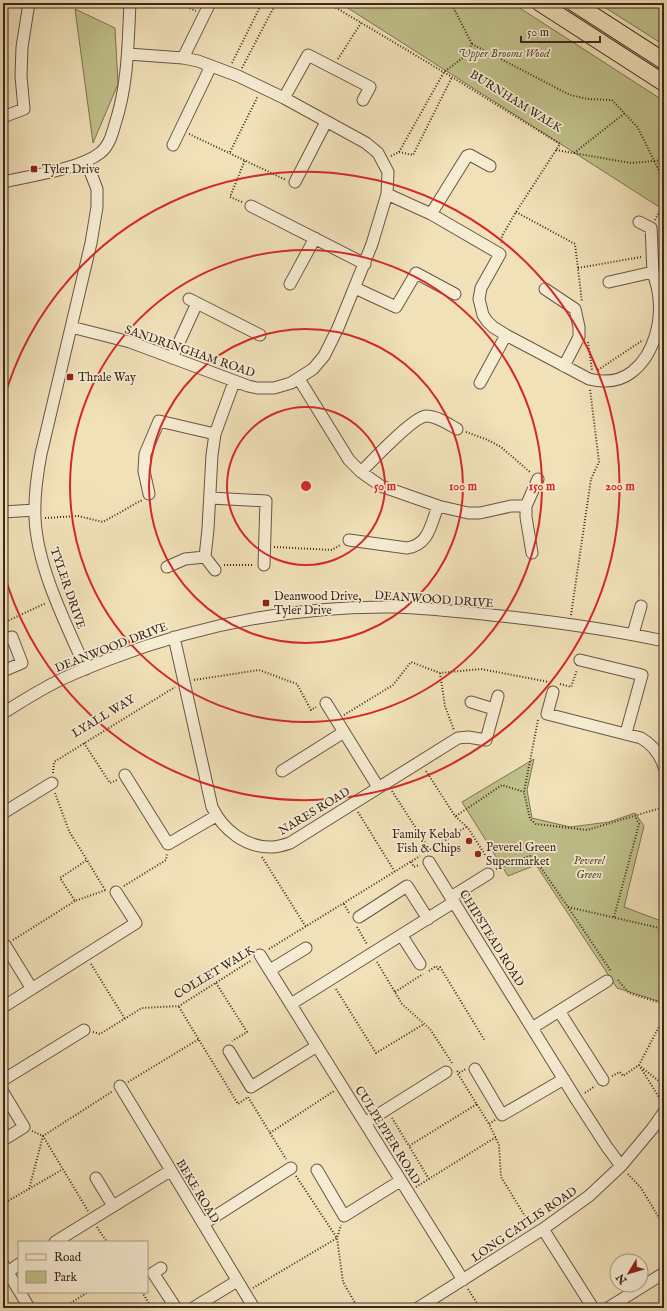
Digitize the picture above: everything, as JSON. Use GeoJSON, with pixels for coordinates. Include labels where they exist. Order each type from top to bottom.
{"type":"FeatureCollection","features":[{"type":"Feature","properties":{"kind":"highway"},"geometry":{"type":"LineString","coordinates":[[540,3],[664,83]]}},
{"type":"Feature","properties":{"kind":"highway"},"geometry":{"type":"LineString","coordinates":[[574,3],[664,61]]}},
{"type":"Feature","properties":{"kind":"street"},"geometry":{"type":"LineString","coordinates":[[3,118],[24,109],[21,76],[22,47],[29,3]]}},
{"type":"Feature","properties":{"kind":"street"},"geometry":{"type":"LineString","coordinates":[[3,182],[86,161],[101,153],[110,140],[119,112],[124,89],[128,54],[130,3]]}},
{"type":"Feature","properties":{"kind":"street"},"geometry":{"type":"LineString","coordinates":[[183,58],[210,3]]}},
{"type":"Feature","properties":{"kind":"street","name":"SANDRINGHAM ROAD"},"geometry":{"type":"LineString","coordinates":[[71,327],[130,342],[234,382],[258,388],[274,388],[283,386],[299,379],[313,369],[324,356],[338,328],[365,264],[383,211],[387,194],[388,172],[378,153],[366,143],[284,98],[228,72],[183,58],[128,54]]}},
{"type":"Feature","properties":{"kind":"street"},"geometry":{"type":"LineString","coordinates":[[284,98],[308,55],[370,87],[363,100]]}},
{"type":"Feature","properties":{"kind":"street"},"geometry":{"type":"LineString","coordinates":[[173,145],[211,66]]}},
{"type":"Feature","properties":{"kind":"street"},"geometry":{"type":"LineString","coordinates":[[295,182],[326,122]]}},
{"type":"Feature","properties":{"kind":"street"},"geometry":{"type":"LineString","coordinates":[[432,214],[467,156],[470,155],[490,166]]}},
{"type":"Feature","properties":{"kind":"street","name":"TYLER DRIVE"},"geometry":{"type":"LineString","coordinates":[[86,161],[97,189],[97,207],[91,243],[41,454],[36,485],[35,515],[43,561],[56,599],[86,669]]}},
{"type":"Feature","properties":{"kind":"street"},"geometry":{"type":"LineString","coordinates":[[387,194],[432,214],[500,254],[481,288],[479,299],[483,315],[487,321],[493,327],[506,335],[564,366],[591,377],[599,382],[610,382],[620,379],[638,367],[645,359],[652,346],[656,331],[660,305],[653,272],[651,228],[639,222]]}},
{"type":"Feature","properties":{"kind":"street"},"geometry":{"type":"LineString","coordinates":[[251,206],[365,264]]}},
{"type":"Feature","properties":{"kind":"street"},"geometry":{"type":"LineString","coordinates":[[290,284],[315,238]]}},
{"type":"Feature","properties":{"kind":"street"},"geometry":{"type":"LineString","coordinates":[[609,282],[653,272]]}},
{"type":"Feature","properties":{"kind":"street"},"geometry":{"type":"LineString","coordinates":[[355,288],[396,307],[416,273],[455,294]]}},
{"type":"Feature","properties":{"kind":"street"},"geometry":{"type":"LineString","coordinates":[[545,289],[575,309],[579,327],[579,337],[564,366]]}},
{"type":"Feature","properties":{"kind":"street"},"geometry":{"type":"LineString","coordinates":[[172,358],[193,301],[260,335]]}},
{"type":"Feature","properties":{"kind":"street"},"geometry":{"type":"LineString","coordinates":[[480,383],[506,335]]}},
{"type":"Feature","properties":{"kind":"street"},"geometry":{"type":"LineString","coordinates":[[299,379],[342,450],[361,472],[381,486],[455,511],[480,513],[511,506],[526,506]]}},
{"type":"Feature","properties":{"kind":"street"},"geometry":{"type":"LineString","coordinates":[[215,570],[205,557],[211,498],[212,455],[215,434],[234,382]]}},
{"type":"Feature","properties":{"kind":"street"},"geometry":{"type":"LineString","coordinates":[[361,472],[409,426],[422,416],[433,417],[457,429]]}},
{"type":"Feature","properties":{"kind":"street"},"geometry":{"type":"LineString","coordinates":[[149,494],[144,471],[144,454],[159,421],[215,434]]}},
{"type":"Feature","properties":{"kind":"street"},"geometry":{"type":"LineString","coordinates":[[532,554],[526,517],[526,506],[538,479]]}},
{"type":"Feature","properties":{"kind":"street"},"geometry":{"type":"LineString","coordinates":[[211,498],[266,501],[264,565]]}},
{"type":"Feature","properties":{"kind":"street"},"geometry":{"type":"LineString","coordinates":[[349,540],[407,548],[414,547],[420,544],[428,534],[438,506]]}},
{"type":"Feature","properties":{"kind":"street"},"geometry":{"type":"LineString","coordinates":[[3,512],[35,515]]}},
{"type":"Feature","properties":{"kind":"street"},"geometry":{"type":"LineString","coordinates":[[167,567],[185,559],[205,557]]}},
{"type":"Feature","properties":{"kind":"street"},"geometry":{"type":"LineString","coordinates":[[633,634],[642,606]]}},
{"type":"Feature","properties":{"kind":"street","name":"DEANWOOD DRIVE"},"geometry":{"type":"LineString","coordinates":[[3,713],[56,682],[125,654],[174,637],[229,624],[316,610],[393,607],[479,613],[570,624],[633,634],[664,641]]}},
{"type":"Feature","properties":{"kind":"street"},"geometry":{"type":"LineString","coordinates":[[3,640],[12,637],[22,663],[3,671]]}},
{"type":"Feature","properties":{"kind":"street","name":"NARES ROAD"},"geometry":{"type":"LineString","coordinates":[[174,637],[209,795],[216,816],[234,834],[254,844],[273,847],[290,842],[458,738]]}},
{"type":"Feature","properties":{"kind":"street"},"geometry":{"type":"LineString","coordinates":[[580,660],[642,675],[626,733]]}},
{"type":"Feature","properties":{"kind":"street"},"geometry":{"type":"LineString","coordinates":[[554,687],[547,714],[641,738],[653,746],[664,767]]}},
{"type":"Feature","properties":{"kind":"street"},"geometry":{"type":"LineString","coordinates":[[458,738],[468,736],[486,740],[498,696]]}},
{"type":"Feature","properties":{"kind":"street"},"geometry":{"type":"LineString","coordinates":[[471,702],[494,708]]}},
{"type":"Feature","properties":{"kind":"street"},"geometry":{"type":"LineString","coordinates":[[326,703],[378,787]]}},
{"type":"Feature","properties":{"kind":"street"},"geometry":{"type":"LineString","coordinates":[[282,771],[344,732]]}},
{"type":"Feature","properties":{"kind":"street"},"geometry":{"type":"LineString","coordinates":[[125,775],[168,844],[216,816]]}},
{"type":"Feature","properties":{"kind":"street"},"geometry":{"type":"LineString","coordinates":[[3,813],[52,783]]}},
{"type":"Feature","properties":{"kind":"street","name":"CHIPSTEAD ROAD"},"geometry":{"type":"LineString","coordinates":[[429,862],[606,1147],[621,1166]]}},
{"type":"Feature","properties":{"kind":"street"},"geometry":{"type":"LineString","coordinates":[[291,1004],[428,919],[488,874]]}},
{"type":"Feature","properties":{"kind":"street"},"geometry":{"type":"LineString","coordinates":[[359,917],[407,886],[428,919]]}},
{"type":"Feature","properties":{"kind":"street"},"geometry":{"type":"LineString","coordinates":[[3,1007],[136,923],[111,891]]}},
{"type":"Feature","properties":{"kind":"street"},"geometry":{"type":"LineString","coordinates":[[402,936],[420,964]]}},
{"type":"Feature","properties":{"kind":"street"},"geometry":{"type":"LineString","coordinates":[[5,945],[32,989]]}},
{"type":"Feature","properties":{"kind":"street"},"geometry":{"type":"LineString","coordinates":[[270,970],[306,948]]}},
{"type":"Feature","properties":{"kind":"street","name":"CULPEPPER ROAD"},"geometry":{"type":"LineString","coordinates":[[260,955],[462,1280]]}},
{"type":"Feature","properties":{"kind":"street"},"geometry":{"type":"LineString","coordinates":[[532,1028],[607,981]]}},
{"type":"Feature","properties":{"kind":"street"},"geometry":{"type":"LineString","coordinates":[[559,1011],[604,1080]]}},
{"type":"Feature","properties":{"kind":"street"},"geometry":{"type":"LineString","coordinates":[[3,1080],[84,1030]]}},
{"type":"Feature","properties":{"kind":"street"},"geometry":{"type":"LineString","coordinates":[[229,1052],[251,1088],[317,1046]]}},
{"type":"Feature","properties":{"kind":"street"},"geometry":{"type":"LineString","coordinates":[[475,1069],[502,1116],[564,1079]]}},
{"type":"Feature","properties":{"kind":"street"},"geometry":{"type":"LineString","coordinates":[[365,1123],[446,1072]]}},
{"type":"Feature","properties":{"kind":"street","name":"BEKE ROAD"},"geometry":{"type":"LineString","coordinates":[[120,1086],[254,1308]]}},
{"type":"Feature","properties":{"kind":"street"},"geometry":{"type":"LineString","coordinates":[[3,1092],[24,1128],[3,1140]]}},
{"type":"Feature","properties":{"kind":"street","name":"LONG CATLIS ROAD"},"geometry":{"type":"LineString","coordinates":[[418,1308],[539,1231],[589,1196],[621,1166],[652,1129],[664,1112]]}},
{"type":"Feature","properties":{"kind":"street"},"geometry":{"type":"LineString","coordinates":[[203,1224],[291,1168]]}},
{"type":"Feature","properties":{"kind":"street"},"geometry":{"type":"LineString","coordinates":[[317,1170],[344,1216],[400,1181]]}},
{"type":"Feature","properties":{"kind":"street"},"geometry":{"type":"LineString","coordinates":[[57,1241],[170,1171]]}},
{"type":"Feature","properties":{"kind":"street"},"geometry":{"type":"LineString","coordinates":[[96,1178],[113,1206]]}},
{"type":"Feature","properties":{"kind":"street"},"geometry":{"type":"LineString","coordinates":[[539,1231],[593,1308]]}},
{"type":"Feature","properties":{"kind":"street"},"geometry":{"type":"LineString","coordinates":[[18,1264],[5,1268],[18,1289]]}},
{"type":"Feature","properties":{"kind":"street"},"geometry":{"type":"LineString","coordinates":[[161,1268],[153,1273],[176,1308]]}},
{"type":"Feature","properties":{"kind":"street"},"geometry":{"type":"LineString","coordinates":[[608,1308],[664,1273]]}},
{"type":"Feature","properties":{"kind":"street"},"geometry":{"type":"LineString","coordinates":[[193,1308],[237,1281]]}},
{"type":"Feature","properties":{"kind":"street"},"geometry":{"type":"LineString","coordinates":[[20,1293],[29,1308]]}},
{"type":"Feature","properties":{"kind":"path"},"geometry":{"type":"LineString","coordinates":[[179,3],[204,15]]}},
{"type":"Feature","properties":{"kind":"path"},"geometry":{"type":"LineString","coordinates":[[228,72],[262,3]]}},
{"type":"Feature","properties":{"kind":"path"},"geometry":{"type":"LineString","coordinates":[[238,76],[276,3]]}},
{"type":"Feature","properties":{"kind":"path","name":"BURNHAM WALK"},"geometry":{"type":"LineString","coordinates":[[328,3],[444,72],[560,144],[502,236],[500,254]]}},
{"type":"Feature","properties":{"kind":"path"},"geometry":{"type":"LineString","coordinates":[[450,3],[472,44],[570,95],[588,99],[612,100],[638,128],[664,181]]}},
{"type":"Feature","properties":{"kind":"path"},"geometry":{"type":"LineString","coordinates":[[333,67],[361,23]]}},
{"type":"Feature","properties":{"kind":"path"},"geometry":{"type":"LineString","coordinates":[[382,160],[399,152],[444,72],[464,57],[472,44]]}},
{"type":"Feature","properties":{"kind":"path"},"geometry":{"type":"LineString","coordinates":[[399,152],[413,155],[452,77]]}},
{"type":"Feature","properties":{"kind":"path"},"geometry":{"type":"LineString","coordinates":[[230,152],[262,88]]}},
{"type":"Feature","properties":{"kind":"path"},"geometry":{"type":"LineString","coordinates":[[574,153],[625,113]]}},
{"type":"Feature","properties":{"kind":"path"},"geometry":{"type":"LineString","coordinates":[[181,130],[230,152],[282,179],[295,182]]}},
{"type":"Feature","properties":{"kind":"path"},"geometry":{"type":"LineString","coordinates":[[556,150],[630,163],[656,162],[664,160]]}},
{"type":"Feature","properties":{"kind":"path"},"geometry":{"type":"LineString","coordinates":[[245,160],[230,196],[251,206]]}},
{"type":"Feature","properties":{"kind":"path"},"geometry":{"type":"LineString","coordinates":[[651,228],[664,202]]}},
{"type":"Feature","properties":{"kind":"path"},"geometry":{"type":"LineString","coordinates":[[516,212],[575,244],[583,307],[575,309]]}},
{"type":"Feature","properties":{"kind":"path"},"geometry":{"type":"LineString","coordinates":[[578,268],[652,255]]}},
{"type":"Feature","properties":{"kind":"path"},"geometry":{"type":"LineString","coordinates":[[570,624],[591,479],[599,462],[591,377],[656,331]]}},
{"type":"Feature","properties":{"kind":"path"},"geometry":{"type":"LineString","coordinates":[[457,429],[488,440],[501,447],[538,479]]}},
{"type":"Feature","properties":{"kind":"path"},"geometry":{"type":"LineString","coordinates":[[35,515],[78,516],[104,522],[137,504],[149,494]]}},
{"type":"Feature","properties":{"kind":"path"},"geometry":{"type":"LineString","coordinates":[[265,546],[332,550],[349,540]]}},
{"type":"Feature","properties":{"kind":"path"},"geometry":{"type":"LineString","coordinates":[[215,570],[221,565],[264,565]]}},
{"type":"Feature","properties":{"kind":"path"},"geometry":{"type":"LineString","coordinates":[[3,623],[56,599]]}},
{"type":"Feature","properties":{"kind":"path"},"geometry":{"type":"LineString","coordinates":[[337,720],[393,685],[411,662],[440,673],[481,669],[554,687],[571,687],[580,660]]}},
{"type":"Feature","properties":{"kind":"path"},"geometry":{"type":"LineString","coordinates":[[184,682],[259,670],[297,684],[311,710],[326,703]]}},
{"type":"Feature","properties":{"kind":"path"},"geometry":{"type":"LineString","coordinates":[[440,673],[445,706],[458,738]]}},
{"type":"Feature","properties":{"kind":"path","name":"LYALL WAY"},"geometry":{"type":"LineString","coordinates":[[111,891],[87,860],[69,831],[52,783],[54,762],[184,682]]}},
{"type":"Feature","properties":{"kind":"path"},"geometry":{"type":"LineString","coordinates":[[547,714],[538,720],[524,792],[530,819],[536,824],[587,830],[664,807]]}},
{"type":"Feature","properties":{"kind":"path"},"geometry":{"type":"LineString","coordinates":[[84,743],[110,783],[125,775]]}},
{"type":"Feature","properties":{"kind":"path"},"geometry":{"type":"LineString","coordinates":[[419,762],[456,816],[466,827],[494,870],[532,855],[614,976],[629,993],[664,1004]]}},
{"type":"Feature","properties":{"kind":"path"},"geometry":{"type":"LineString","coordinates":[[456,816],[502,785],[524,792]]}},
{"type":"Feature","properties":{"kind":"path"},"geometry":{"type":"LineString","coordinates":[[378,787],[391,789],[430,850]]}},
{"type":"Feature","properties":{"kind":"path"},"geometry":{"type":"LineString","coordinates":[[352,804],[395,872]]}},
{"type":"Feature","properties":{"kind":"path"},"geometry":{"type":"LineString","coordinates":[[614,917],[638,824],[634,816]]}},
{"type":"Feature","properties":{"kind":"path","name":"COLLET WALK"},"geometry":{"type":"LineString","coordinates":[[84,1030],[100,1034],[142,1008],[179,1006],[466,827]]}},
{"type":"Feature","properties":{"kind":"path"},"geometry":{"type":"LineString","coordinates":[[5,945],[75,901],[111,891],[166,860],[168,844]]}},
{"type":"Feature","properties":{"kind":"path"},"geometry":{"type":"LineString","coordinates":[[254,844],[306,927]]}},
{"type":"Feature","properties":{"kind":"path"},"geometry":{"type":"LineString","coordinates":[[75,901],[60,878],[87,860]]}},
{"type":"Feature","properties":{"kind":"path"},"geometry":{"type":"LineString","coordinates":[[568,906],[664,929]]}},
{"type":"Feature","properties":{"kind":"path"},"geometry":{"type":"LineString","coordinates":[[372,953],[402,1004],[430,1029],[459,1073],[500,1145],[501,1177],[539,1231]]}},
{"type":"Feature","properties":{"kind":"path"},"geometry":{"type":"LineString","coordinates":[[86,955],[125,1019]]}},
{"type":"Feature","properties":{"kind":"path"},"geometry":{"type":"LineString","coordinates":[[396,992],[436,966],[438,969],[440,967],[485,1041]]}},
{"type":"Feature","properties":{"kind":"path"},"geometry":{"type":"LineString","coordinates":[[330,980],[376,1053],[424,1024]]}},
{"type":"Feature","properties":{"kind":"path"},"geometry":{"type":"LineString","coordinates":[[216,983],[247,1032],[225,1046],[229,1052]]}},
{"type":"Feature","properties":{"kind":"path"},"geometry":{"type":"LineString","coordinates":[[29,1189],[43,1136],[120,1086],[199,1039],[179,1006]]}},
{"type":"Feature","properties":{"kind":"path"},"geometry":{"type":"LineString","coordinates":[[576,1098],[604,1080],[620,1072],[623,1076],[639,1065],[664,1017]]}},
{"type":"Feature","properties":{"kind":"path"},"geometry":{"type":"LineString","coordinates":[[459,1073],[473,1064],[475,1069]]}},
{"type":"Feature","properties":{"kind":"path"},"geometry":{"type":"LineString","coordinates":[[639,1065],[664,1085]]}},
{"type":"Feature","properties":{"kind":"path"},"geometry":{"type":"LineString","coordinates":[[639,1065],[664,1105]]}},
{"type":"Feature","properties":{"kind":"path"},"geometry":{"type":"LineString","coordinates":[[270,1133],[342,1086]]}},
{"type":"Feature","properties":{"kind":"path"},"geometry":{"type":"LineString","coordinates":[[409,1146],[477,1104]]}},
{"type":"Feature","properties":{"kind":"path"},"geometry":{"type":"LineString","coordinates":[[386,1110],[429,1179]]}},
{"type":"Feature","properties":{"kind":"path"},"geometry":{"type":"LineString","coordinates":[[489,1124],[502,1116]]}},
{"type":"Feature","properties":{"kind":"path"},"geometry":{"type":"LineString","coordinates":[[24,1128],[43,1136],[106,1241]]}},
{"type":"Feature","properties":{"kind":"path"},"geometry":{"type":"LineString","coordinates":[[408,1192],[496,1137]]}},
{"type":"Feature","properties":{"kind":"path"},"geometry":{"type":"LineString","coordinates":[[621,1166],[641,1188],[664,1226]]}},
{"type":"Feature","properties":{"kind":"path"},"geometry":{"type":"LineString","coordinates":[[3,1204],[64,1169]]}},
{"type":"Feature","properties":{"kind":"path"},"geometry":{"type":"LineString","coordinates":[[245,1293],[337,1238],[344,1216]]}},
{"type":"Feature","properties":{"kind":"path"},"geometry":{"type":"LineString","coordinates":[[462,1280],[480,1308]]}},
{"type":"Feature","properties":{"kind":"path"},"geometry":{"type":"LineString","coordinates":[[63,1308],[86,1293]]}},
{"type":"Feature","properties":{"kind":"path"},"geometry":{"type":"LineString","coordinates":[[143,1293],[152,1308]]}},
{"type":"Feature","properties":{"kind":"green space","name":"Upper Brooms Wood"},"geometry":{"type":"Polygon","coordinates":[[[340,3],[512,3],[664,101],[664,210],[340,3]]]}},
{"type":"Feature","properties":{"kind":"green space"},"geometry":{"type":"Polygon","coordinates":[[[598,3],[664,3],[664,45],[598,3]]]}},
{"type":"Feature","properties":{"kind":"green space"},"geometry":{"type":"Polygon","coordinates":[[[75,9],[115,28],[118,84],[93,143],[75,9]]]}},
{"type":"Feature","properties":{"kind":"green space","name":"Peverel Green"},"geometry":{"type":"Polygon","coordinates":[[[534,759],[527,790],[532,818],[570,827],[609,822],[635,813],[644,826],[624,907],[664,922],[664,1003],[617,988],[536,865],[508,876],[462,802],[534,759]]]}},
{"type":"Feature","properties":{"kind":"place","name":"Tyler Drive"},"geometry":{"type":"Point","coordinates":[34,169]}},
{"type":"Feature","properties":{"kind":"place","name":"Thrale Way"},"geometry":{"type":"Point","coordinates":[70,377]}},
{"type":"Feature","properties":{"kind":"place","name":"Deanwood Drive, Tyler Drive"},"geometry":{"type":"Point","coordinates":[266,603]}},
{"type":"Feature","properties":{"kind":"place","name":"Family Kebab Fish & Chips"},"geometry":{"type":"Point","coordinates":[469,841]}},
{"type":"Feature","properties":{"kind":"place","name":"Peverel Green Supermarket"},"geometry":{"type":"Point","coordinates":[478,854]}}]}
